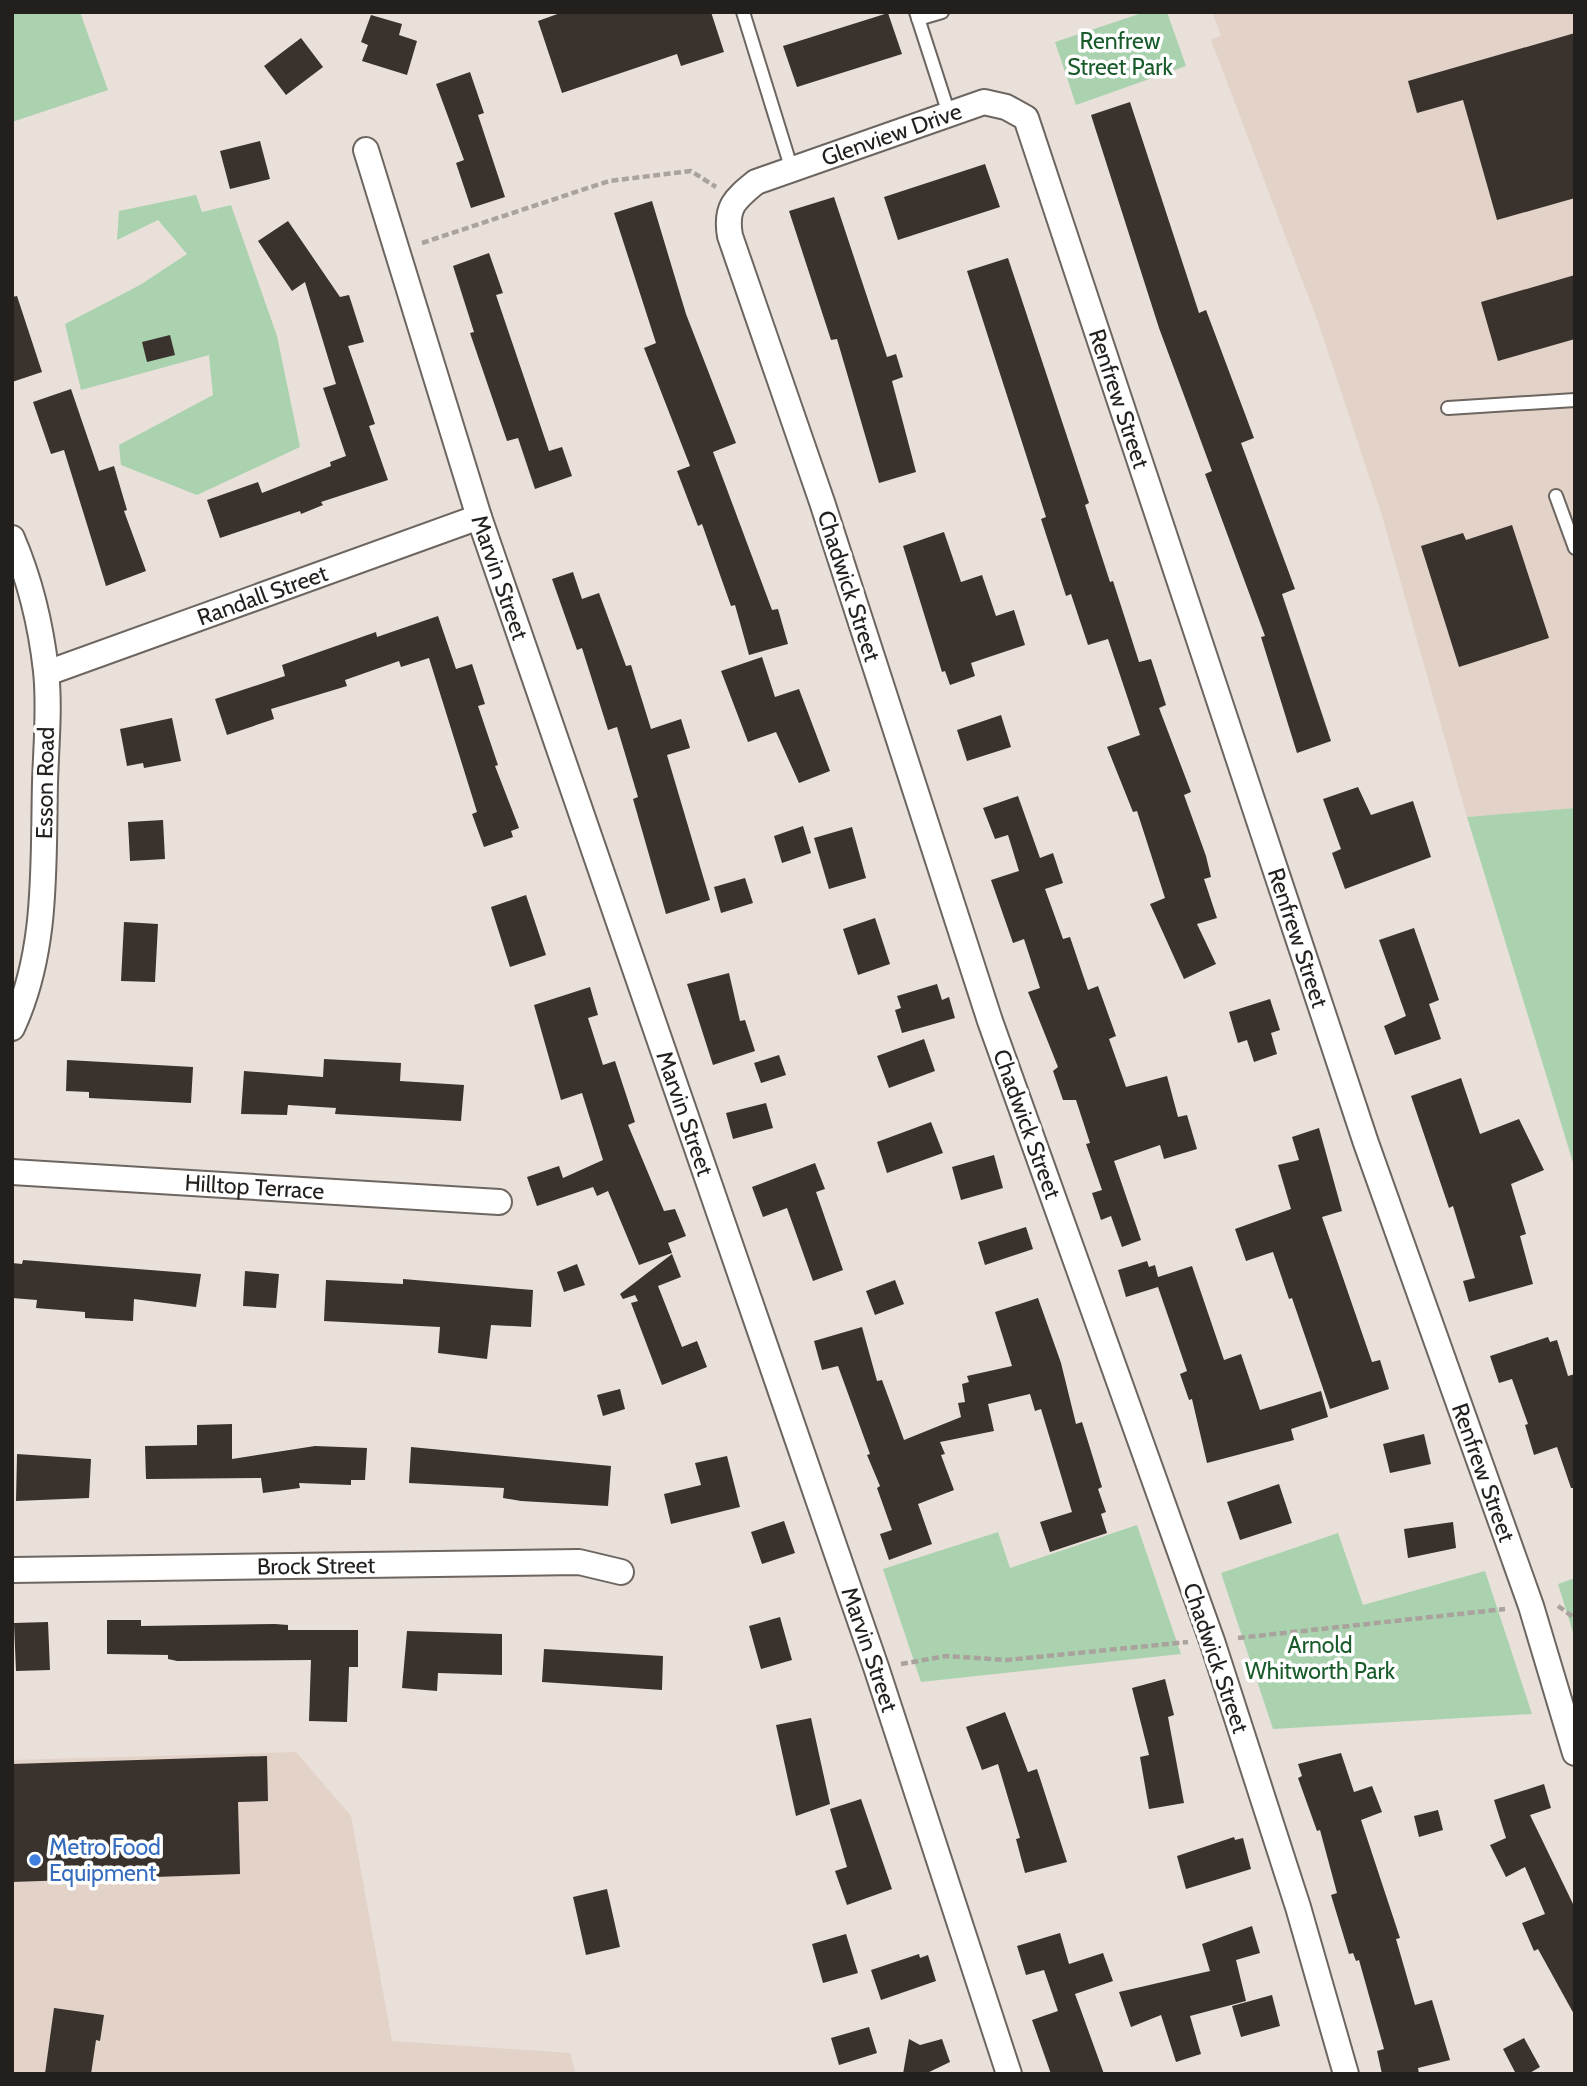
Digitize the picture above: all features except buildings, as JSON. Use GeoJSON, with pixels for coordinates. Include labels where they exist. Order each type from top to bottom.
{"type":"FeatureCollection","features":[{"type":"Feature","properties":{"kind":"street","name":"Glenview Drive"},"geometry":{"type":"LineString","coordinates":[[736,199],[756,182],[791,167],[984,102],[1006,107],[1026,118]]}},
{"type":"Feature","properties":{"kind":"street","name":"Renfrew Street"},"geometry":{"type":"LineString","coordinates":[[1026,118],[1366,1143],[1531,1606],[1575,1754]]}},
{"type":"Feature","properties":{"kind":"street","name":"Marvin Street"},"geometry":{"type":"LineString","coordinates":[[366,150],[479,517],[876,1667],[1009,2074]]}},
{"type":"Feature","properties":{"kind":"street","name":"Chadwick Street"},"geometry":{"type":"LineString","coordinates":[[736,199],[727,218],[730,236],[822,502],[990,1021],[1212,1641],[1298,1907],[1346,2074]]}},
{"type":"Feature","properties":{"kind":"street","name":"Randall Street"},"geometry":{"type":"LineString","coordinates":[[47,673],[479,517]]}},
{"type":"Feature","properties":{"kind":"street","name":"Esson Road"},"geometry":{"type":"LineString","coordinates":[[12,538],[26,570],[47,673],[43,902],[36,957],[22,1008],[12,1028]]}},
{"type":"Feature","properties":{"kind":"street","name":"Hilltop Terrace"},"geometry":{"type":"LineString","coordinates":[[12,1171],[499,1202]]}},
{"type":"Feature","properties":{"kind":"street","name":"Brock Street"},"geometry":{"type":"LineString","coordinates":[[12,1570],[579,1562],[621,1572]]}},
{"type":"Feature","properties":{"kind":"lane"},"geometry":{"type":"LineString","coordinates":[[743,12],[791,167]]}},
{"type":"Feature","properties":{"kind":"lane"},"geometry":{"type":"LineString","coordinates":[[942,12],[917,16],[948,114]]}},
{"type":"Feature","properties":{"kind":"lane"},"geometry":{"type":"LineString","coordinates":[[1448,408],[1575,400]]}},
{"type":"Feature","properties":{"kind":"lane"},"geometry":{"type":"LineString","coordinates":[[1556,496],[1575,548]]}},
{"type":"Feature","properties":{"kind":"path"},"geometry":{"type":"LineString","coordinates":[[397,250],[608,181],[691,171],[736,199]]}},
{"type":"Feature","properties":{"kind":"shaded area"},"geometry":{"type":"Polygon","coordinates":[[[1212,12],[1575,12],[1575,808],[1467,817],[1381,512],[1318,322],[1211,40],[1221,35],[1212,12]]]}},
{"type":"Feature","properties":{"kind":"shaded area"},"geometry":{"type":"Polygon","coordinates":[[[296,1752],[351,1816],[392,2041],[570,2053],[576,2074],[12,2074],[12,1760],[296,1752]]]}},
{"type":"Feature","properties":{"kind":"green space"},"geometry":{"type":"Polygon","coordinates":[[[12,12],[80,12],[108,90],[12,122],[12,12]]]}},
{"type":"Feature","properties":{"kind":"green space","name":"Renfrew Street Park"},"geometry":{"type":"Polygon","coordinates":[[[1145,12],[1167,12],[1186,66],[1076,105],[1055,42],[1145,12]]]}},
{"type":"Feature","properties":{"kind":"green space"},"geometry":{"type":"Polygon","coordinates":[[[196,195],[202,212],[231,205],[277,336],[300,447],[197,495],[121,465],[119,445],[213,395],[209,355],[81,390],[65,324],[140,285],[187,254],[158,220],[117,240],[119,211],[196,195]]]}},
{"type":"Feature","properties":{"kind":"green space"},"geometry":{"type":"Polygon","coordinates":[[[1575,808],[1575,1169],[1467,817],[1575,808]]]}},
{"type":"Feature","properties":{"kind":"green space","name":"Arnold Whitworth Park"},"geometry":{"type":"Polygon","coordinates":[[[1137,1525],[1181,1654],[921,1682],[883,1569],[998,1532],[1010,1568],[1137,1525]]]}},
{"type":"Feature","properties":{"kind":"green space","name":"Arnold Whitworth Park"},"geometry":{"type":"Polygon","coordinates":[[[1338,1533],[1363,1605],[1485,1571],[1532,1714],[1273,1729],[1221,1573],[1338,1533]]]}},
{"type":"Feature","properties":{"kind":"green space"},"geometry":{"type":"Polygon","coordinates":[[[1575,1578],[1575,1639],[1558,1584],[1575,1578]]]}},
{"type":"Feature","properties":{"kind":"place","name":"Metro Food Equipment"},"geometry":{"type":"Point","coordinates":[35,1860]}}]}
